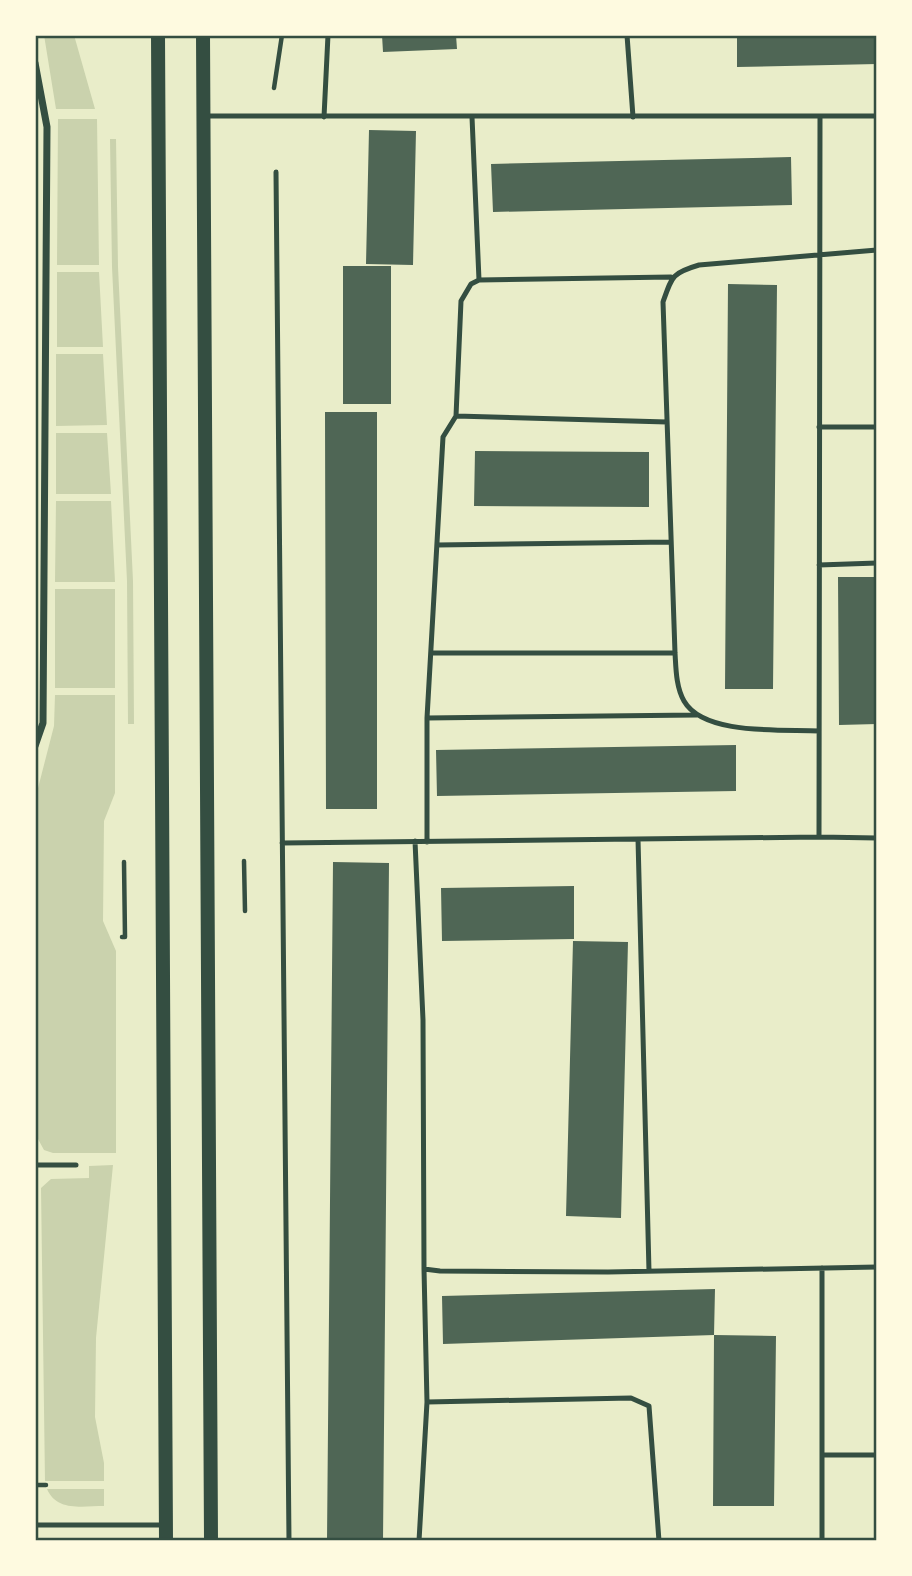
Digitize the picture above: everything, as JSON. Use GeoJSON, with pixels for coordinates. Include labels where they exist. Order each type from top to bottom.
{"type":"FeatureCollection","features":[{"type":"Feature","properties":{"kind":"main road"},"geometry":{"type":"LineString","coordinates":[[158,35],[166,1541]]}},
{"type":"Feature","properties":{"kind":"main road"},"geometry":{"type":"LineString","coordinates":[[204,35],[211,1541]]}},
{"type":"Feature","properties":{"kind":"street"},"geometry":{"type":"LineString","coordinates":[[35,63],[37,89],[47,127],[45,463],[39,723],[35,746]]}},
{"type":"Feature","properties":{"kind":"lane"},"geometry":{"type":"LineString","coordinates":[[324,117],[328,35]]}},
{"type":"Feature","properties":{"kind":"lane"},"geometry":{"type":"LineString","coordinates":[[627,35],[633,117]]}},
{"type":"Feature","properties":{"kind":"lane"},"geometry":{"type":"LineString","coordinates":[[204,116],[877,116]]}},
{"type":"Feature","properties":{"kind":"lane"},"geometry":{"type":"LineString","coordinates":[[472,117],[478,280]]}},
{"type":"Feature","properties":{"kind":"lane"},"geometry":{"type":"LineString","coordinates":[[819,837],[820,117]]}},
{"type":"Feature","properties":{"kind":"lane"},"geometry":{"type":"LineString","coordinates":[[275,172],[289,1541]]}},
{"type":"Feature","properties":{"kind":"lane"},"geometry":{"type":"LineString","coordinates":[[696,715],[685,703],[678,687],[675,653],[663,302],[671,277],[679,271],[699,265],[877,250]]}},
{"type":"Feature","properties":{"kind":"lane"},"geometry":{"type":"LineString","coordinates":[[427,842],[427,718],[443,437],[456,416],[461,300],[471,284],[478,280],[671,277]]}},
{"type":"Feature","properties":{"kind":"lane"},"geometry":{"type":"LineString","coordinates":[[456,416],[667,422]]}},
{"type":"Feature","properties":{"kind":"lane"},"geometry":{"type":"LineString","coordinates":[[819,427],[877,427]]}},
{"type":"Feature","properties":{"kind":"lane"},"geometry":{"type":"LineString","coordinates":[[35,463],[45,463]]}},
{"type":"Feature","properties":{"kind":"lane"},"geometry":{"type":"LineString","coordinates":[[438,545],[671,542]]}},
{"type":"Feature","properties":{"kind":"lane"},"geometry":{"type":"LineString","coordinates":[[819,565],[877,563]]}},
{"type":"Feature","properties":{"kind":"lane"},"geometry":{"type":"LineString","coordinates":[[431,653],[675,653]]}},
{"type":"Feature","properties":{"kind":"lane"},"geometry":{"type":"LineString","coordinates":[[427,718],[696,715],[730,726],[819,731]]}},
{"type":"Feature","properties":{"kind":"lane"},"geometry":{"type":"LineString","coordinates":[[282,843],[877,838]]}},
{"type":"Feature","properties":{"kind":"lane"},"geometry":{"type":"LineString","coordinates":[[638,839],[649,1271]]}},
{"type":"Feature","properties":{"kind":"lane"},"geometry":{"type":"LineString","coordinates":[[415,841],[423,1020],[427,1402],[419,1541]]}},
{"type":"Feature","properties":{"kind":"lane"},"geometry":{"type":"LineString","coordinates":[[35,1165],[76,1165]]}},
{"type":"Feature","properties":{"kind":"lane"},"geometry":{"type":"LineString","coordinates":[[424,1269],[649,1271],[877,1267]]}},
{"type":"Feature","properties":{"kind":"lane"},"geometry":{"type":"LineString","coordinates":[[822,1268],[822,1541]]}},
{"type":"Feature","properties":{"kind":"lane"},"geometry":{"type":"LineString","coordinates":[[427,1402],[631,1398],[649,1406],[659,1541]]}},
{"type":"Feature","properties":{"kind":"lane"},"geometry":{"type":"LineString","coordinates":[[822,1455],[877,1455]]}},
{"type":"Feature","properties":{"kind":"lane"},"geometry":{"type":"LineString","coordinates":[[35,1525],[166,1525]]}},
{"type":"Feature","properties":{"kind":"path"},"geometry":{"type":"LineString","coordinates":[[274,88],[282,35]]}},
{"type":"Feature","properties":{"kind":"path"},"geometry":{"type":"LineString","coordinates":[[244,860],[245,911]]}},
{"type":"Feature","properties":{"kind":"path"},"geometry":{"type":"LineString","coordinates":[[122,937],[125,937],[124,862]]}},
{"type":"Feature","properties":{"kind":"path"},"geometry":{"type":"LineString","coordinates":[[35,1485],[46,1485]]}},
{"type":"Feature","properties":{"kind":"green space"},"geometry":{"type":"Polygon","coordinates":[[[44,35],[74,35],[95,109],[56,109],[44,35]]]}},
{"type":"Feature","properties":{"kind":"green space"},"geometry":{"type":"Polygon","coordinates":[[[58,119],[97,119],[99,265],[57,265],[58,119]]]}},
{"type":"Feature","properties":{"kind":"green space"},"geometry":{"type":"Polygon","coordinates":[[[110,139],[116,139],[118,267],[133,581],[134,724],[128,724],[127,581],[112,267],[110,139]]]}},
{"type":"Feature","properties":{"kind":"green space"},"geometry":{"type":"Polygon","coordinates":[[[57,272],[99,272],[103,347],[57,347],[57,272]]]}},
{"type":"Feature","properties":{"kind":"green space"},"geometry":{"type":"Polygon","coordinates":[[[56,354],[103,354],[107,425],[56,426],[56,354]]]}},
{"type":"Feature","properties":{"kind":"green space"},"geometry":{"type":"Polygon","coordinates":[[[56,433],[107,433],[111,494],[56,494],[56,433]]]}},
{"type":"Feature","properties":{"kind":"green space"},"geometry":{"type":"Polygon","coordinates":[[[56,501],[111,501],[115,582],[55,582],[56,501]]]}},
{"type":"Feature","properties":{"kind":"green space"},"geometry":{"type":"Polygon","coordinates":[[[55,589],[115,589],[115,688],[55,688],[55,589]]]}},
{"type":"Feature","properties":{"kind":"green space"},"geometry":{"type":"Polygon","coordinates":[[[55,695],[115,695],[115,793],[104,821],[103,921],[116,951],[116,1153],[53,1153],[44,1150],[38,1139],[37,792],[54,726],[55,695]]]}},
{"type":"Feature","properties":{"kind":"green space"},"geometry":{"type":"Polygon","coordinates":[[[113,1165],[96,1338],[95,1417],[104,1463],[104,1481],[45,1481],[41,1188],[51,1179],[89,1178],[89,1166],[113,1165]]]}},
{"type":"Feature","properties":{"kind":"green space"},"geometry":{"type":"Polygon","coordinates":[[[47,1489],[104,1489],[104,1506],[79,1507],[64,1504],[51,1496],[47,1489]]]}},
{"type":"Feature","properties":{"kind":"building"},"geometry":{"type":"Polygon","coordinates":[[[382,35],[456,35],[457,49],[383,52],[382,35]]]}},
{"type":"Feature","properties":{"kind":"building"},"geometry":{"type":"Polygon","coordinates":[[[737,35],[877,35],[877,64],[737,67],[737,35]]]}},
{"type":"Feature","properties":{"kind":"building"},"geometry":{"type":"Polygon","coordinates":[[[369,130],[416,131],[413,265],[366,264],[369,130]]]}},
{"type":"Feature","properties":{"kind":"building"},"geometry":{"type":"Polygon","coordinates":[[[791,157],[792,205],[493,212],[491,164],[791,157]]]}},
{"type":"Feature","properties":{"kind":"building"},"geometry":{"type":"Polygon","coordinates":[[[343,266],[391,266],[391,404],[343,404],[343,266]]]}},
{"type":"Feature","properties":{"kind":"building"},"geometry":{"type":"Polygon","coordinates":[[[728,284],[777,285],[773,689],[725,689],[728,284]]]}},
{"type":"Feature","properties":{"kind":"building"},"geometry":{"type":"Polygon","coordinates":[[[325,412],[377,412],[377,809],[326,809],[325,412]]]}},
{"type":"Feature","properties":{"kind":"building"},"geometry":{"type":"Polygon","coordinates":[[[475,451],[649,452],[649,507],[474,506],[475,451]]]}},
{"type":"Feature","properties":{"kind":"building"},"geometry":{"type":"Polygon","coordinates":[[[838,577],[877,577],[877,724],[839,725],[838,577]]]}},
{"type":"Feature","properties":{"kind":"building"},"geometry":{"type":"Polygon","coordinates":[[[736,745],[736,791],[437,796],[436,750],[736,745]]]}},
{"type":"Feature","properties":{"kind":"building"},"geometry":{"type":"Polygon","coordinates":[[[333,862],[389,863],[383,1541],[327,1541],[333,862]]]}},
{"type":"Feature","properties":{"kind":"building"},"geometry":{"type":"Polygon","coordinates":[[[574,886],[574,939],[442,941],[441,888],[574,886]]]}},
{"type":"Feature","properties":{"kind":"building"},"geometry":{"type":"Polygon","coordinates":[[[573,941],[628,942],[621,1218],[566,1216],[573,941]]]}},
{"type":"Feature","properties":{"kind":"building"},"geometry":{"type":"Polygon","coordinates":[[[715,1289],[714,1335],[443,1344],[442,1296],[715,1289]]]}},
{"type":"Feature","properties":{"kind":"building"},"geometry":{"type":"Polygon","coordinates":[[[714,1335],[776,1336],[774,1506],[713,1506],[714,1335]]]}}]}
